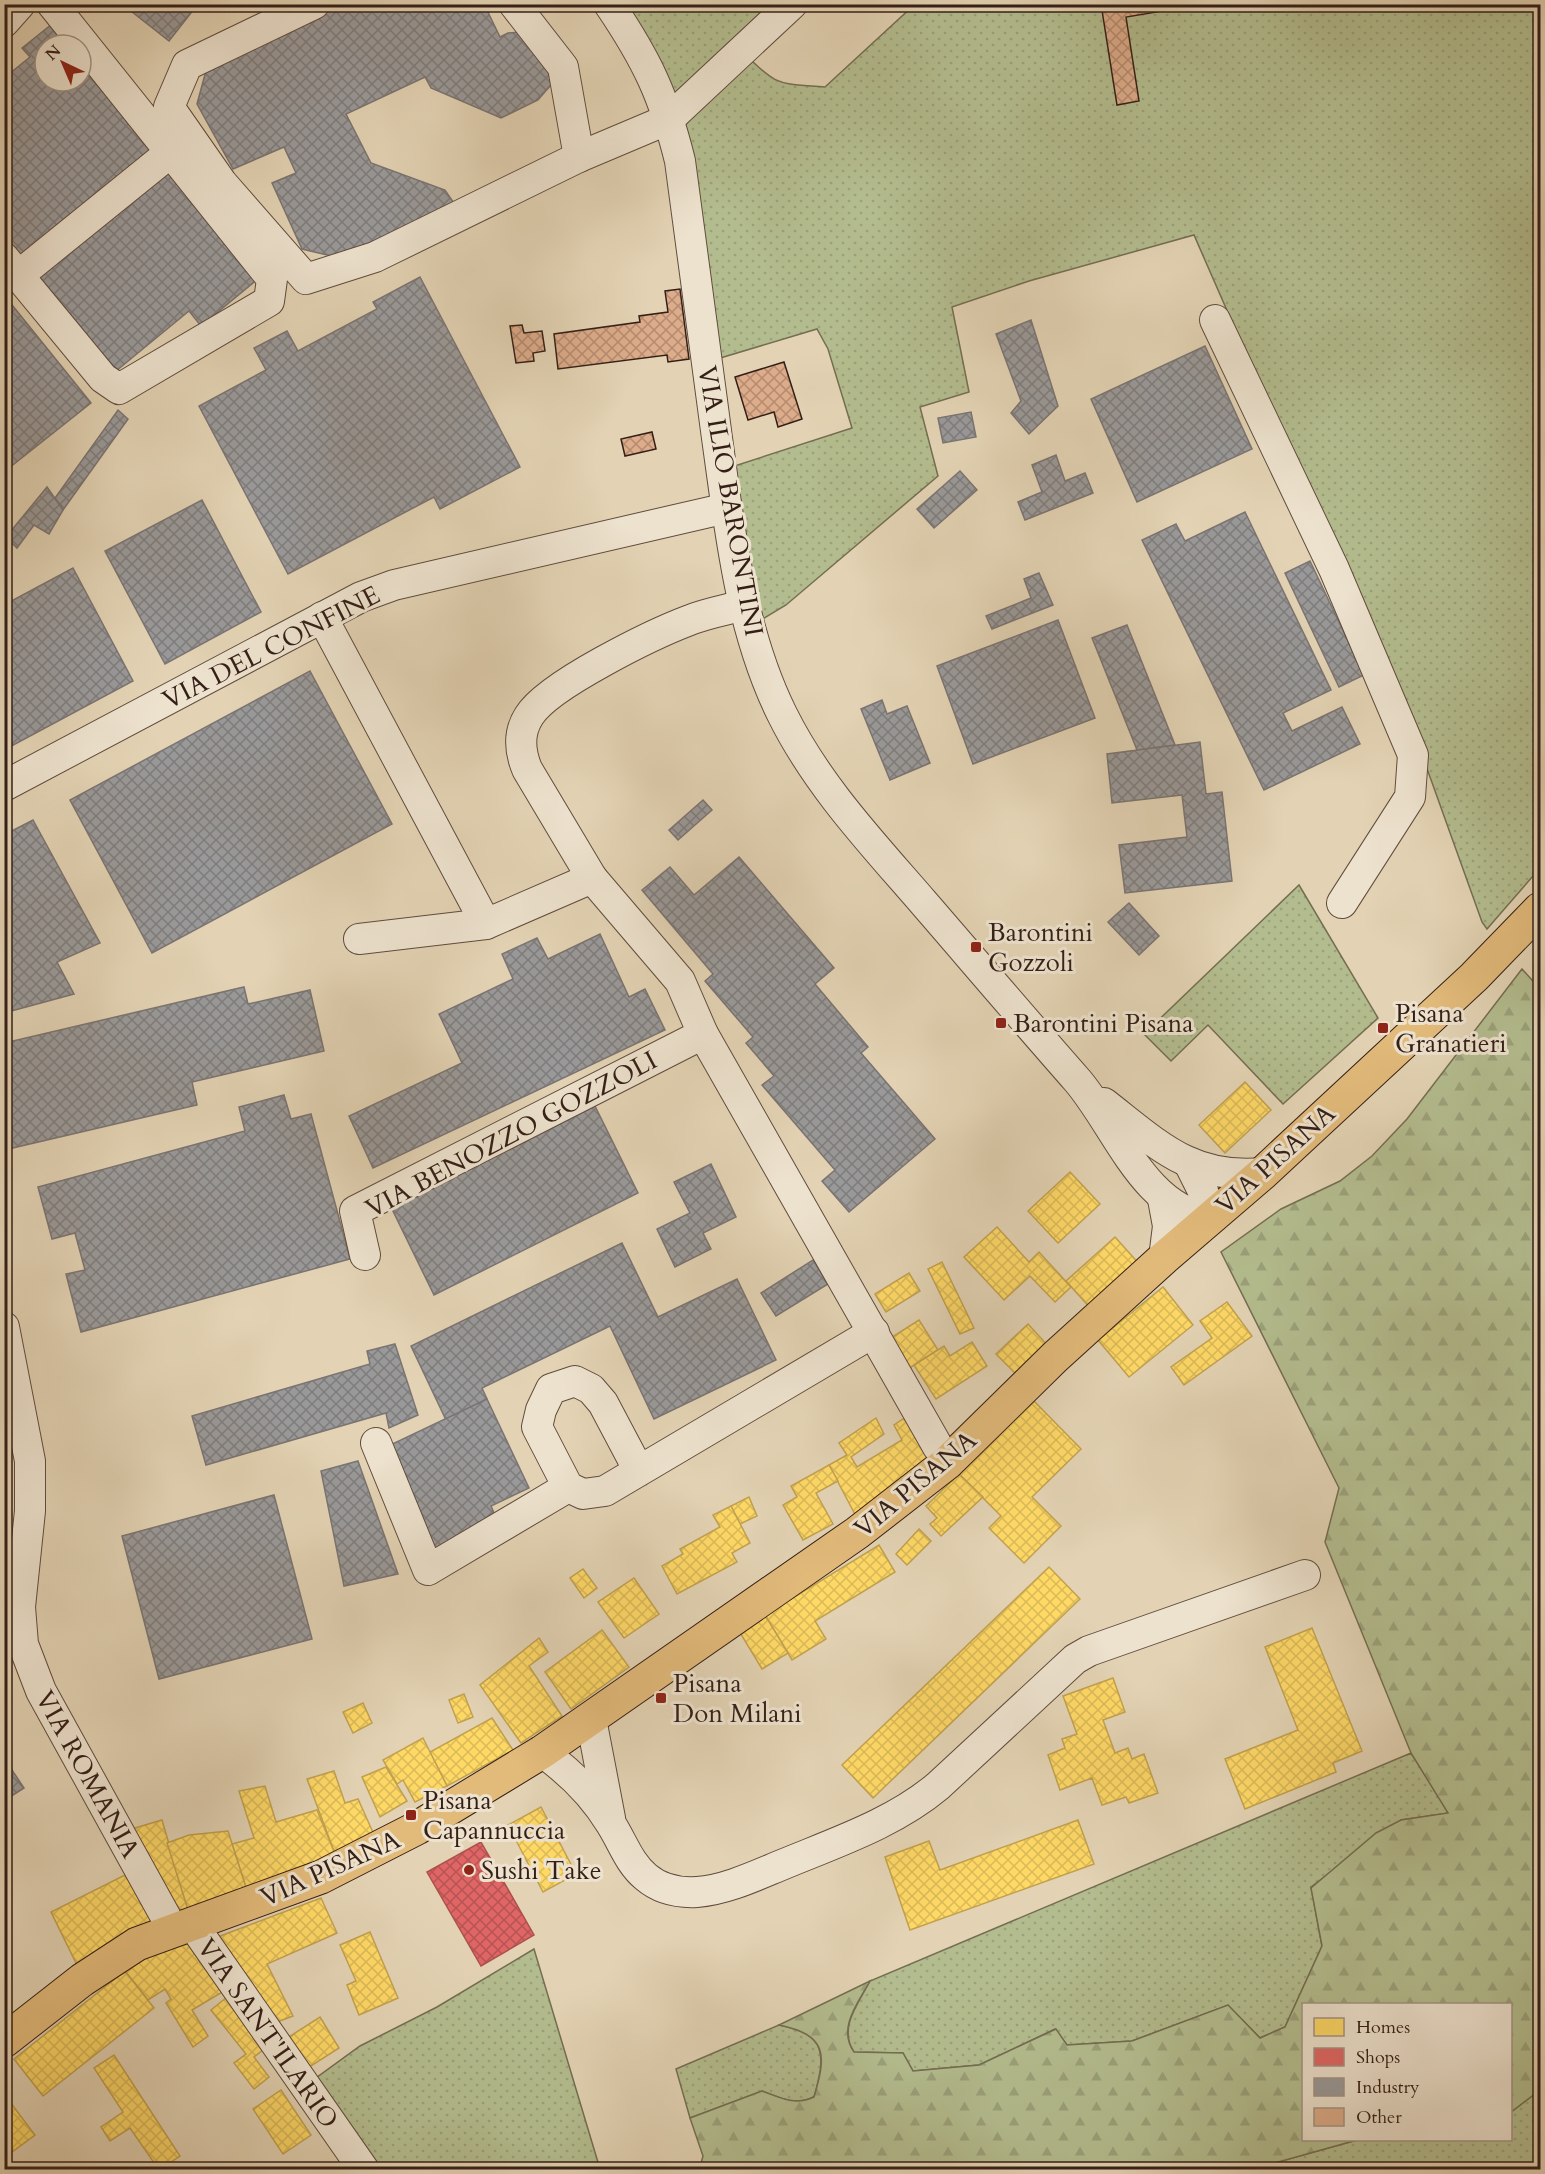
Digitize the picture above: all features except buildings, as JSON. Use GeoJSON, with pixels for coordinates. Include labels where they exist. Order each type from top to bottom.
{"type":"FeatureCollection","features":[{"type":"Feature","properties":{"kind":"main road","name":"VIA PISANA"},"geometry":{"type":"LineString","coordinates":[[4,2041],[106,1963],[137,1944],[321,1877],[373,1853],[542,1752],[919,1487],[1164,1257],[1263,1173],[1474,977],[1540,909]]}},
{"type":"Feature","properties":{"kind":"street"},"geometry":{"type":"LineString","coordinates":[[4,22],[20,4]]}},
{"type":"Feature","properties":{"kind":"street"},"geometry":{"type":"LineString","coordinates":[[52,4],[171,152],[272,279],[269,301],[118,389],[103,378],[12,267],[171,152]]}},
{"type":"Feature","properties":{"kind":"street"},"geometry":{"type":"LineString","coordinates":[[314,4],[187,65],[169,107],[222,183],[306,279],[375,257],[579,157],[669,119],[792,4]]}},
{"type":"Feature","properties":{"kind":"street"},"geometry":{"type":"LineString","coordinates":[[514,4],[562,66],[579,157]]}},
{"type":"Feature","properties":{"kind":"street","name":"VIA ILIO BARONTINI"},"geometry":{"type":"LineString","coordinates":[[609,4],[652,73],[669,119],[680,161],[727,508],[744,605],[760,661],[781,712],[811,764],[874,846],[1080,1084],[1164,1199],[1193,1215],[1210,1218],[1203,1191],[1190,1165]]}},
{"type":"Feature","properties":{"kind":"street"},"geometry":{"type":"LineString","coordinates":[[1215,320],[1334,569],[1413,755],[1410,797],[1342,903]]}},
{"type":"Feature","properties":{"kind":"street","name":"VIA DEL CONFINE"},"geometry":{"type":"LineString","coordinates":[[4,786],[361,597],[394,585],[727,508]]}},
{"type":"Feature","properties":{"kind":"street"},"geometry":{"type":"LineString","coordinates":[[744,605],[690,620],[621,653],[546,696],[528,717],[521,740],[524,761],[592,878],[680,981],[703,1034],[938,1447]]}},
{"type":"Feature","properties":{"kind":"street"},"geometry":{"type":"LineString","coordinates":[[322,617],[486,924]]}},
{"type":"Feature","properties":{"kind":"street"},"geometry":{"type":"LineString","coordinates":[[358,939],[486,924],[592,878]]}},
{"type":"Feature","properties":{"kind":"street","name":"VIA BENOZZO GOZZOLI"},"geometry":{"type":"LineString","coordinates":[[365,1255],[355,1211],[703,1034]]}},
{"type":"Feature","properties":{"kind":"street","name":"VIA ILIO BARONTINI"},"geometry":{"type":"LineString","coordinates":[[1080,1084],[1143,1133],[1190,1165],[1230,1175],[1263,1173]]}},
{"type":"Feature","properties":{"kind":"street","name":"VIA ILIO BARONTINI"},"geometry":{"type":"LineString","coordinates":[[1164,1199],[1168,1226],[1164,1257]]}},
{"type":"Feature","properties":{"kind":"street","name":"VIA ROMANIA"},"geometry":{"type":"LineString","coordinates":[[4,1327],[30,1461],[30,1511],[20,1607],[23,1644],[41,1691],[183,1928]]}},
{"type":"Feature","properties":{"kind":"street"},"geometry":{"type":"LineString","coordinates":[[639,1471],[603,1403],[591,1389],[575,1381],[551,1389],[541,1410],[537,1427],[568,1486],[582,1494],[605,1491],[639,1471],[874,1332]]}},
{"type":"Feature","properties":{"kind":"street"},"geometry":{"type":"LineString","coordinates":[[376,1443],[428,1570],[568,1486]]}},
{"type":"Feature","properties":{"kind":"street"},"geometry":{"type":"LineString","coordinates":[[542,1752],[571,1775],[611,1824],[631,1862],[647,1878],[666,1889],[706,1891],[758,1875],[854,1835],[915,1804],[938,1786],[1075,1659],[1089,1651],[1305,1575]]}},
{"type":"Feature","properties":{"kind":"street"},"geometry":{"type":"LineString","coordinates":[[591,1719],[611,1824]]}},
{"type":"Feature","properties":{"kind":"street","name":"VIA SANT'ILARIO"},"geometry":{"type":"LineString","coordinates":[[183,1928],[364,2169]]}},
{"type":"Feature","properties":{"kind":"green space"},"geometry":{"type":"Polygon","coordinates":[[[609,5],[792,5],[742,51],[763,71],[779,81],[825,87],[914,5],[1540,5],[1540,868],[1487,929],[1482,922],[1425,763],[1194,235],[1029,281],[952,307],[969,392],[920,407],[938,476],[786,605],[749,627],[722,470],[852,428],[828,349],[817,329],[707,362],[680,161],[609,5]]]}},
{"type":"Feature","properties":{"kind":"green space"},"geometry":{"type":"Polygon","coordinates":[[[1299,885],[1378,1018],[1283,1104],[1208,1025],[1171,1061],[1144,1034],[1299,885]]]}},
{"type":"Feature","properties":{"kind":"green space"},"geometry":{"type":"Polygon","coordinates":[[[1522,969],[1540,989],[1540,2090],[1512,2111],[1512,2003],[1302,2003],[1302,2141],[1353,2141],[1249,2170],[687,2169],[700,2167],[703,2156],[690,2118],[762,2091],[794,2101],[814,2097],[821,2069],[819,2049],[815,2041],[807,2034],[779,2025],[870,1981],[851,2016],[848,2025],[849,2043],[854,2052],[903,2053],[913,2071],[979,2065],[1056,2029],[1067,2045],[1132,2041],[1228,2005],[1260,2038],[1285,2027],[1322,1946],[1311,1888],[1376,1833],[1401,1820],[1448,1813],[1411,1753],[1325,1542],[1339,1488],[1221,1252],[1281,1209],[1340,1181],[1372,1156],[1407,1119],[1522,969]]]}},
{"type":"Feature","properties":{"kind":"green space"},"geometry":{"type":"Polygon","coordinates":[[[1411,1753],[1449,1813],[1401,1820],[1311,1887],[1322,1946],[1285,2027],[1260,2038],[1228,2005],[1132,2041],[1067,2045],[1055,2029],[979,2065],[913,2071],[903,2053],[854,2052],[848,2034],[849,2025],[855,2007],[870,1981],[1411,1753]]]}},
{"type":"Feature","properties":{"kind":"green space"},"geometry":{"type":"Polygon","coordinates":[[[534,1949],[600,2169],[365,2169],[305,2086],[360,2046],[437,2007],[534,1949]]]}},
{"type":"Feature","properties":{"kind":"green space"},"geometry":{"type":"Polygon","coordinates":[[[779,2025],[806,2034],[819,2049],[820,2069],[814,2097],[794,2101],[762,2091],[690,2118],[676,2069],[779,2025]]]}},
{"type":"Feature","properties":{"kind":"green space"},"geometry":{"type":"Polygon","coordinates":[[[1540,2090],[1540,2169],[1249,2170],[1353,2141],[1512,2141],[1512,2111],[1540,2090]]]}},
{"type":"Feature","properties":{"kind":"place","name":"Barontini Gozzoli"},"geometry":{"type":"Point","coordinates":[976,947]}},
{"type":"Feature","properties":{"kind":"place","name":"Barontini Pisana"},"geometry":{"type":"Point","coordinates":[1001,1023]}},
{"type":"Feature","properties":{"kind":"place","name":"Pisana Granatieri"},"geometry":{"type":"Point","coordinates":[1383,1028]}},
{"type":"Feature","properties":{"kind":"place","name":"Pisana Don Milani"},"geometry":{"type":"Point","coordinates":[661,1698]}},
{"type":"Feature","properties":{"kind":"place","name":"Pisana Capannuccia"},"geometry":{"type":"Point","coordinates":[411,1815]}},
{"type":"Feature","properties":{"kind":"place","name":"Sushi Take"},"geometry":{"type":"Point","coordinates":[469,1870]}}]}
